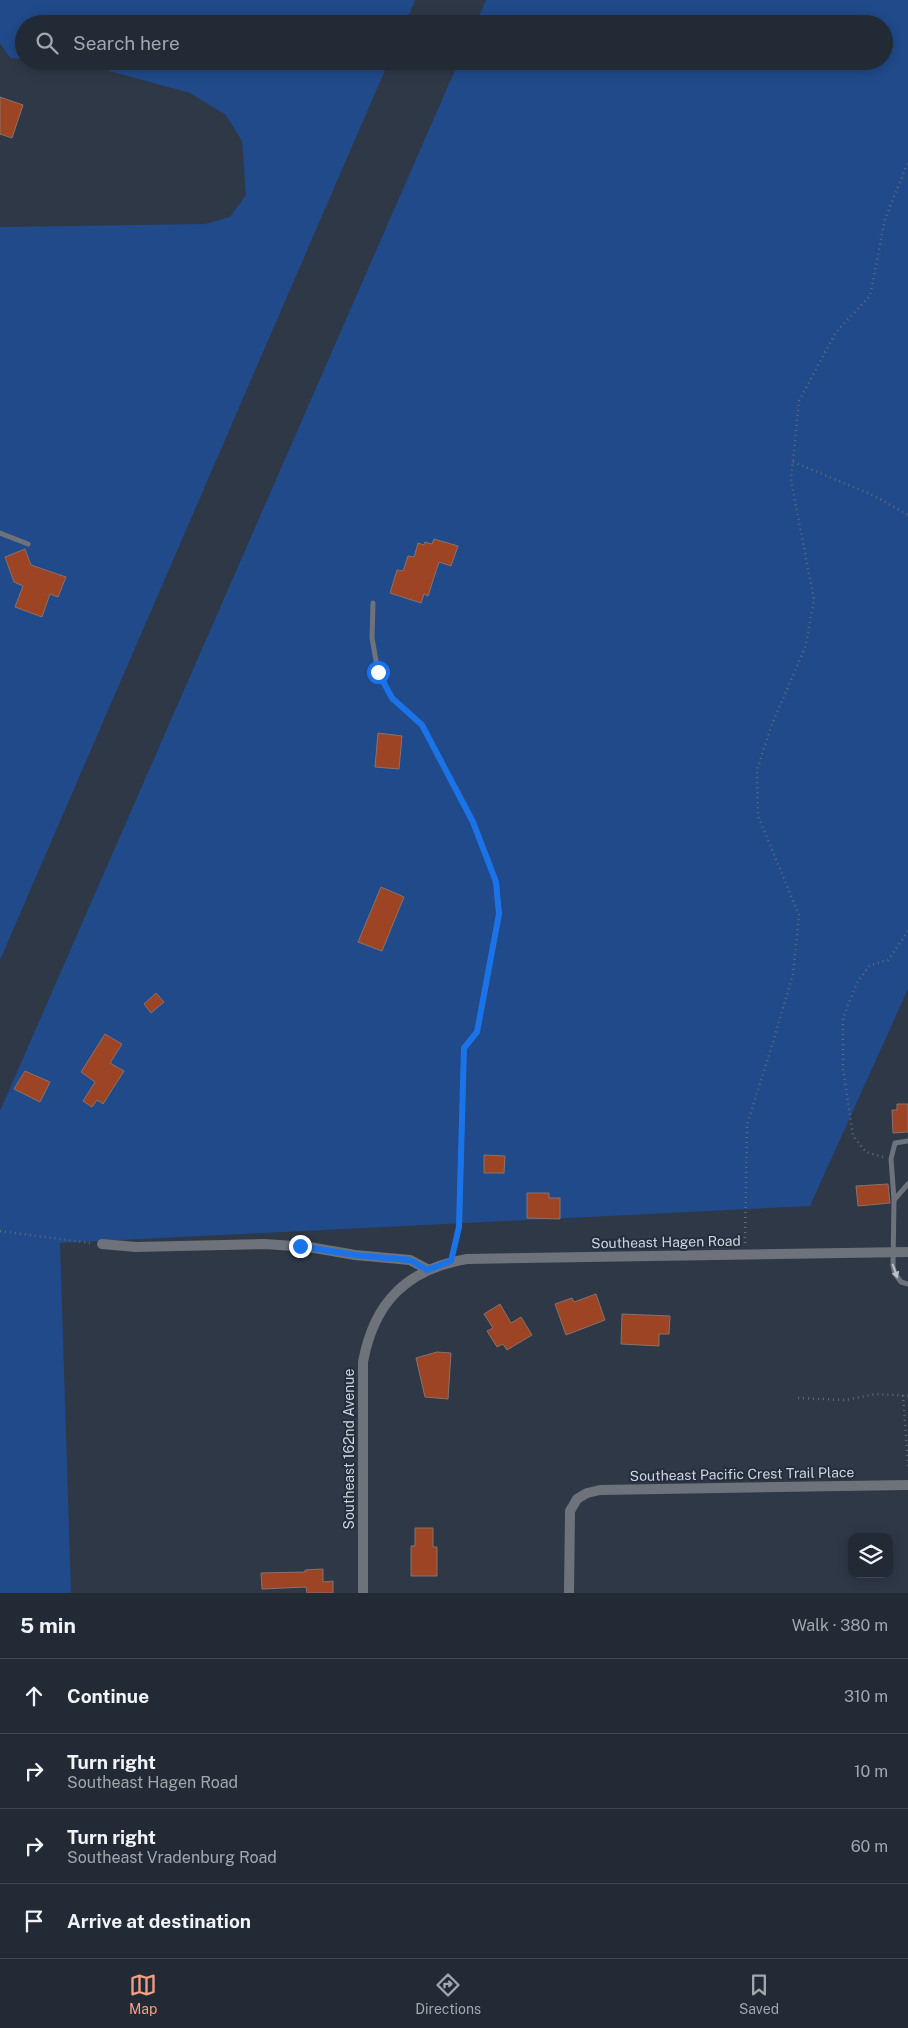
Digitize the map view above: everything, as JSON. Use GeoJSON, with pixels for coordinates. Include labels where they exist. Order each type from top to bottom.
{"type":"FeatureCollection","features":[{"type":"Feature","properties":{"kind":"street"},"geometry":{"type":"LineString","coordinates":[[102,1244],[136,1247],[264,1244],[310,1247],[355,1255],[410,1260],[427,1270]]}},
{"type":"Feature","properties":{"kind":"street","name":"Southeast Hagen Road"},"geometry":{"type":"LineString","coordinates":[[427,1270],[451,1261],[497,1257],[908,1252]]}},
{"type":"Feature","properties":{"kind":"street","name":"Southeast 162nd Avenue"},"geometry":{"type":"LineString","coordinates":[[363,1593],[362,1377],[366,1348],[376,1318],[385,1304],[399,1289],[427,1270]]}},
{"type":"Feature","properties":{"kind":"street","name":"Southeast Pacific Crest Trail Place"},"geometry":{"type":"LineString","coordinates":[[569,1593],[570,1512],[578,1499],[587,1493],[600,1490],[908,1486]]}},
{"type":"Feature","properties":{"kind":"lane"},"geometry":{"type":"LineString","coordinates":[[0,533],[28,544]]}},
{"type":"Feature","properties":{"kind":"lane"},"geometry":{"type":"LineString","coordinates":[[373,603],[372,638],[378,672],[392,698],[422,725],[473,822],[496,882],[499,914],[479,1022],[477,1032],[464,1048],[459,1227],[451,1261]]}},
{"type":"Feature","properties":{"kind":"lane"},"geometry":{"type":"LineString","coordinates":[[908,1141],[895,1143],[892,1159],[894,1200],[892,1252],[895,1274],[901,1282],[908,1284]]}},
{"type":"Feature","properties":{"kind":"lane"},"geometry":{"type":"LineString","coordinates":[[894,1200],[908,1184]]}},
{"type":"Feature","properties":{"kind":"path"},"geometry":{"type":"LineString","coordinates":[[745,1254],[746,1125],[793,974],[798,915],[758,816],[757,770],[772,724],[805,648],[814,600],[791,480],[798,401],[836,332],[870,296],[885,219],[908,162]]}},
{"type":"Feature","properties":{"kind":"path"},"geometry":{"type":"LineString","coordinates":[[793,462],[875,496],[908,515]]}},
{"type":"Feature","properties":{"kind":"path"},"geometry":{"type":"LineString","coordinates":[[892,1159],[866,1152],[853,1136],[843,1068],[843,1018],[857,983],[870,965],[888,960],[908,931]]}},
{"type":"Feature","properties":{"kind":"path"},"geometry":{"type":"LineString","coordinates":[[0,1231],[49,1239],[102,1244]]}},
{"type":"Feature","properties":{"kind":"path"},"geometry":{"type":"LineString","coordinates":[[798,1398],[846,1400],[876,1394],[903,1394],[908,1396]]}},
{"type":"Feature","properties":{"kind":"path"},"geometry":{"type":"LineString","coordinates":[[903,1394],[908,1466]]}},
{"type":"Feature","properties":{"kind":"shaded area"},"geometry":{"type":"Polygon","coordinates":[[[0,0],[415,0],[409,15],[15,15],[15,58],[10,58],[0,43],[0,0]]]}},
{"type":"Feature","properties":{"kind":"shaded area"},"geometry":{"type":"Polygon","coordinates":[[[486,0],[908,0],[908,989],[810,1206],[60,1243],[71,1593],[0,1593],[0,1111],[455,70],[893,70],[893,15],[480,15],[486,0]]]}},
{"type":"Feature","properties":{"kind":"shaded area"},"geometry":{"type":"Polygon","coordinates":[[[106,70],[385,70],[0,960],[0,227],[205,224],[230,217],[246,195],[242,141],[226,115],[190,93],[106,70]]]}},
{"type":"Feature","properties":{"kind":"building"},"geometry":{"type":"Polygon","coordinates":[[[0,97],[23,105],[12,138],[0,134],[0,97]]]}},
{"type":"Feature","properties":{"kind":"building"},"geometry":{"type":"Polygon","coordinates":[[[434,539],[458,546],[451,566],[439,562],[428,596],[424,594],[421,603],[390,593],[397,570],[403,571],[408,556],[414,557],[418,543],[424,545],[425,542],[432,544],[434,539]]]}},
{"type":"Feature","properties":{"kind":"building"},"geometry":{"type":"Polygon","coordinates":[[[25,549],[31,565],[66,577],[58,597],[50,594],[42,617],[15,607],[23,586],[14,582],[5,557],[25,549]]]}},
{"type":"Feature","properties":{"kind":"building"},"geometry":{"type":"Polygon","coordinates":[[[378,733],[402,736],[399,769],[375,767],[378,733]]]}},
{"type":"Feature","properties":{"kind":"building"},"geometry":{"type":"Polygon","coordinates":[[[381,887],[404,897],[382,951],[358,942],[381,887]]]}},
{"type":"Feature","properties":{"kind":"building"},"geometry":{"type":"Polygon","coordinates":[[[156,993],[164,1002],[151,1013],[144,1004],[156,993]]]}},
{"type":"Feature","properties":{"kind":"building"},"geometry":{"type":"Polygon","coordinates":[[[105,1034],[122,1044],[110,1063],[124,1071],[103,1104],[97,1100],[92,1107],[83,1101],[95,1082],[81,1072],[105,1034]]]}},
{"type":"Feature","properties":{"kind":"building"},"geometry":{"type":"Polygon","coordinates":[[[25,1071],[50,1082],[40,1102],[14,1089],[25,1071]]]}},
{"type":"Feature","properties":{"kind":"building"},"geometry":{"type":"Polygon","coordinates":[[[897,1104],[908,1104],[908,1132],[893,1133],[892,1110],[897,1110],[897,1104]]]}},
{"type":"Feature","properties":{"kind":"building"},"geometry":{"type":"Polygon","coordinates":[[[484,1155],[505,1156],[504,1173],[484,1173],[484,1155]]]}},
{"type":"Feature","properties":{"kind":"building"},"geometry":{"type":"Polygon","coordinates":[[[888,1184],[890,1203],[858,1206],[856,1186],[888,1184]]]}},
{"type":"Feature","properties":{"kind":"building"},"geometry":{"type":"Polygon","coordinates":[[[527,1193],[549,1193],[549,1198],[560,1198],[560,1219],[527,1218],[527,1193]]]}},
{"type":"Feature","properties":{"kind":"building"},"geometry":{"type":"Polygon","coordinates":[[[596,1294],[605,1320],[566,1335],[555,1304],[572,1298],[574,1302],[596,1294]]]}},
{"type":"Feature","properties":{"kind":"building"},"geometry":{"type":"Polygon","coordinates":[[[500,1304],[511,1323],[521,1317],[532,1335],[507,1350],[503,1344],[497,1347],[487,1331],[493,1328],[484,1314],[500,1304]]]}},
{"type":"Feature","properties":{"kind":"building"},"geometry":{"type":"Polygon","coordinates":[[[622,1314],[670,1316],[669,1334],[659,1334],[659,1346],[621,1344],[622,1314]]]}},
{"type":"Feature","properties":{"kind":"building"},"geometry":{"type":"Polygon","coordinates":[[[437,1352],[451,1353],[448,1399],[425,1397],[416,1358],[437,1352]]]}},
{"type":"Feature","properties":{"kind":"building"},"geometry":{"type":"Polygon","coordinates":[[[415,1528],[433,1528],[433,1547],[437,1547],[437,1576],[411,1576],[411,1546],[415,1546],[415,1528]]]}},
{"type":"Feature","properties":{"kind":"building"},"geometry":{"type":"Polygon","coordinates":[[[323,1569],[323,1582],[333,1581],[333,1593],[307,1593],[306,1587],[262,1589],[261,1573],[305,1572],[305,1570],[323,1569]]]}},
{"type":"Feature","properties":{"kind":"route"},"geometry":{"type":"LineString","coordinates":[[300,1246],[355,1255],[410,1260],[427,1270],[451,1261],[459,1227],[464,1048],[477,1032],[499,914],[496,882],[473,822],[422,725],[392,698],[378,672]]}}]}
